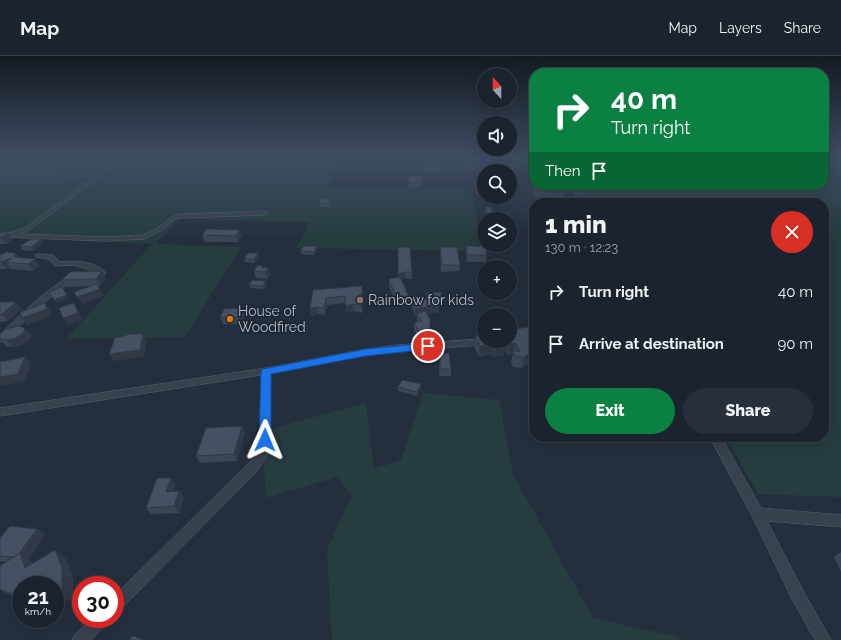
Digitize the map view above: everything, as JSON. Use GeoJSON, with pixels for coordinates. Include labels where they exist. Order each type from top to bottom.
{"type":"FeatureCollection","features":[{"type":"Feature","properties":{"kind":"street"},"geometry":{"type":"LineString","coordinates":[[9,235],[27,229],[89,184]]}},
{"type":"Feature","properties":{"kind":"street"},"geometry":{"type":"LineString","coordinates":[[0,235],[106,239],[144,237],[160,230],[173,218],[180,216],[266,213]]}},
{"type":"Feature","properties":{"kind":"street"},"geometry":{"type":"LineString","coordinates":[[0,339],[43,299],[72,277],[98,275],[102,273],[88,265],[78,265],[74,263],[58,264],[50,257],[38,256]]}},
{"type":"Feature","properties":{"kind":"street"},"geometry":{"type":"LineString","coordinates":[[0,412],[266,371],[366,352],[397,348],[477,342]]}},
{"type":"Feature","properties":{"kind":"street"},"geometry":{"type":"LineString","coordinates":[[124,596],[254,466],[262,453],[265,440],[266,371]]}},
{"type":"Feature","properties":{"kind":"street"},"geometry":{"type":"LineString","coordinates":[[718,442],[757,514],[797,594],[823,640]]}},
{"type":"Feature","properties":{"kind":"street"},"geometry":{"type":"LineString","coordinates":[[757,514],[841,521]]}},
{"type":"Feature","properties":{"kind":"street"},"geometry":{"type":"LineString","coordinates":[[80,640],[92,628]]}},
{"type":"Feature","properties":{"kind":"green space"},"geometry":{"type":"Polygon","coordinates":[[[0,184],[329,184],[328,188],[471,189],[477,220],[477,251],[296,248],[310,222],[179,219],[156,244],[241,247],[185,337],[66,339],[152,244],[23,238],[23,233],[0,233],[0,184]]]}},
{"type":"Feature","properties":{"kind":"green space"},"geometry":{"type":"Polygon","coordinates":[[[829,184],[841,184],[841,497],[758,494],[729,442],[829,442],[829,198],[584,198],[579,190],[829,190],[829,184]]]}},
{"type":"Feature","properties":{"kind":"green space"},"geometry":{"type":"Polygon","coordinates":[[[423,393],[499,400],[513,474],[593,618],[679,637],[680,640],[332,640],[327,549],[352,496],[337,477],[266,498],[262,431],[366,403],[374,469],[401,460],[423,393]]]}},
{"type":"Feature","properties":{"kind":"building"},"geometry":{"type":"Polygon","coordinates":[[[564,190],[565,192],[536,191],[564,190]]]}},
{"type":"Feature","properties":{"kind":"building"},"geometry":{"type":"Polygon","coordinates":[[[320,198],[329,198],[328,203],[319,204],[320,198]]]}},
{"type":"Feature","properties":{"kind":"building"},"geometry":{"type":"Polygon","coordinates":[[[485,207],[491,207],[493,212],[487,212],[485,207]]]}},
{"type":"Feature","properties":{"kind":"building"},"geometry":{"type":"Polygon","coordinates":[[[207,229],[240,230],[236,236],[202,235],[207,229]]]}},
{"type":"Feature","properties":{"kind":"building"},"geometry":{"type":"Polygon","coordinates":[[[0,233],[7,233],[0,238],[0,233]]]}},
{"type":"Feature","properties":{"kind":"building"},"geometry":{"type":"Polygon","coordinates":[[[31,239],[42,239],[31,247],[20,246],[31,239]]]}},
{"type":"Feature","properties":{"kind":"building"},"geometry":{"type":"Polygon","coordinates":[[[303,246],[316,246],[314,252],[300,251],[303,246]]]}},
{"type":"Feature","properties":{"kind":"building"},"geometry":{"type":"Polygon","coordinates":[[[466,246],[477,246],[477,252],[486,252],[487,255],[468,255],[466,246]]]}},
{"type":"Feature","properties":{"kind":"building"},"geometry":{"type":"Polygon","coordinates":[[[398,247],[410,247],[412,272],[398,274],[398,247]]]}},
{"type":"Feature","properties":{"kind":"building"},"geometry":{"type":"Polygon","coordinates":[[[440,247],[457,247],[460,265],[442,265],[440,247]]]}},
{"type":"Feature","properties":{"kind":"building"},"geometry":{"type":"Polygon","coordinates":[[[7,252],[15,253],[14,257],[36,259],[28,264],[6,262],[12,258],[0,262],[0,255],[7,252]]]}},
{"type":"Feature","properties":{"kind":"building"},"geometry":{"type":"Polygon","coordinates":[[[248,253],[258,253],[254,259],[244,259],[248,253]]]}},
{"type":"Feature","properties":{"kind":"building"},"geometry":{"type":"Polygon","coordinates":[[[262,265],[262,268],[268,267],[265,272],[254,271],[257,266],[262,265]]]}},
{"type":"Feature","properties":{"kind":"building"},"geometry":{"type":"Polygon","coordinates":[[[102,271],[96,279],[62,280],[70,272],[102,271]]]}},
{"type":"Feature","properties":{"kind":"building"},"geometry":{"type":"Polygon","coordinates":[[[400,277],[409,297],[397,299],[389,279],[400,277]]]}},
{"type":"Feature","properties":{"kind":"building"},"geometry":{"type":"Polygon","coordinates":[[[252,280],[266,281],[263,286],[249,285],[252,280]]]}},
{"type":"Feature","properties":{"kind":"building"},"geometry":{"type":"Polygon","coordinates":[[[96,284],[100,289],[77,297],[74,292],[96,284]]]}},
{"type":"Feature","properties":{"kind":"building"},"geometry":{"type":"Polygon","coordinates":[[[362,286],[362,306],[353,304],[346,306],[345,296],[326,298],[324,308],[317,307],[310,309],[313,290],[362,286]]]}},
{"type":"Feature","properties":{"kind":"building"},"geometry":{"type":"Polygon","coordinates":[[[62,287],[67,295],[54,300],[49,292],[62,287]]]}},
{"type":"Feature","properties":{"kind":"building"},"geometry":{"type":"Polygon","coordinates":[[[441,292],[442,300],[437,301],[435,297],[427,298],[426,293],[441,292]]]}},
{"type":"Feature","properties":{"kind":"building"},"geometry":{"type":"Polygon","coordinates":[[[435,297],[439,305],[415,309],[412,300],[435,297]]]}},
{"type":"Feature","properties":{"kind":"building"},"geometry":{"type":"Polygon","coordinates":[[[0,302],[16,302],[0,315],[0,302]]]}},
{"type":"Feature","properties":{"kind":"building"},"geometry":{"type":"Polygon","coordinates":[[[45,303],[47,309],[22,318],[20,312],[45,303]]]}},
{"type":"Feature","properties":{"kind":"building"},"geometry":{"type":"Polygon","coordinates":[[[74,303],[78,313],[63,318],[59,308],[74,303]]]}},
{"type":"Feature","properties":{"kind":"building"},"geometry":{"type":"Polygon","coordinates":[[[243,308],[239,317],[220,317],[224,309],[243,308]]]}},
{"type":"Feature","properties":{"kind":"building"},"geometry":{"type":"Polygon","coordinates":[[[425,311],[430,319],[430,331],[421,334],[414,323],[422,321],[417,314],[425,311]]]}},
{"type":"Feature","properties":{"kind":"building"},"geometry":{"type":"Polygon","coordinates":[[[18,326],[25,328],[23,333],[16,338],[7,340],[0,339],[0,334],[6,329],[18,326]]]}},
{"type":"Feature","properties":{"kind":"building"},"geometry":{"type":"Polygon","coordinates":[[[529,327],[529,354],[524,357],[516,356],[513,352],[520,351],[517,346],[517,329],[529,327]]]}},
{"type":"Feature","properties":{"kind":"building"},"geometry":{"type":"Polygon","coordinates":[[[130,334],[143,334],[140,350],[109,354],[115,338],[130,334]]]}},
{"type":"Feature","properties":{"kind":"building"},"geometry":{"type":"Polygon","coordinates":[[[449,353],[451,369],[440,369],[440,354],[449,353]]]}},
{"type":"Feature","properties":{"kind":"building"},"geometry":{"type":"Polygon","coordinates":[[[25,357],[18,374],[0,377],[0,362],[25,357]]]}},
{"type":"Feature","properties":{"kind":"building"},"geometry":{"type":"Polygon","coordinates":[[[402,380],[421,384],[417,392],[398,387],[402,380]]]}},
{"type":"Feature","properties":{"kind":"building"},"geometry":{"type":"Polygon","coordinates":[[[242,426],[234,454],[196,456],[206,428],[242,426]]]}},
{"type":"Feature","properties":{"kind":"building"},"geometry":{"type":"Polygon","coordinates":[[[157,478],[171,478],[166,492],[179,491],[174,506],[146,508],[157,478]]]}},
{"type":"Feature","properties":{"kind":"building"},"geometry":{"type":"Polygon","coordinates":[[[10,526],[37,529],[18,555],[13,557],[0,556],[0,538],[10,526]]]}},
{"type":"Feature","properties":{"kind":"building"},"geometry":{"type":"Polygon","coordinates":[[[55,550],[62,567],[62,576],[12,576],[12,594],[0,589],[0,566],[20,553],[25,568],[55,550]]]}},
{"type":"Feature","properties":{"kind":"building"},"geometry":{"type":"Polygon","coordinates":[[[133,636],[143,640],[129,640],[133,636]]]}},
{"type":"Feature","properties":{"kind":"place","name":"Rainbow for kids"},"geometry":{"type":"Point","coordinates":[360,300]}},
{"type":"Feature","properties":{"kind":"place","name":"House of Woodfired"},"geometry":{"type":"Point","coordinates":[230,319]}},
{"type":"Feature","properties":{"kind":"route"},"geometry":{"type":"LineString","coordinates":[[265,440],[266,371],[366,352],[428,346]]}}]}
